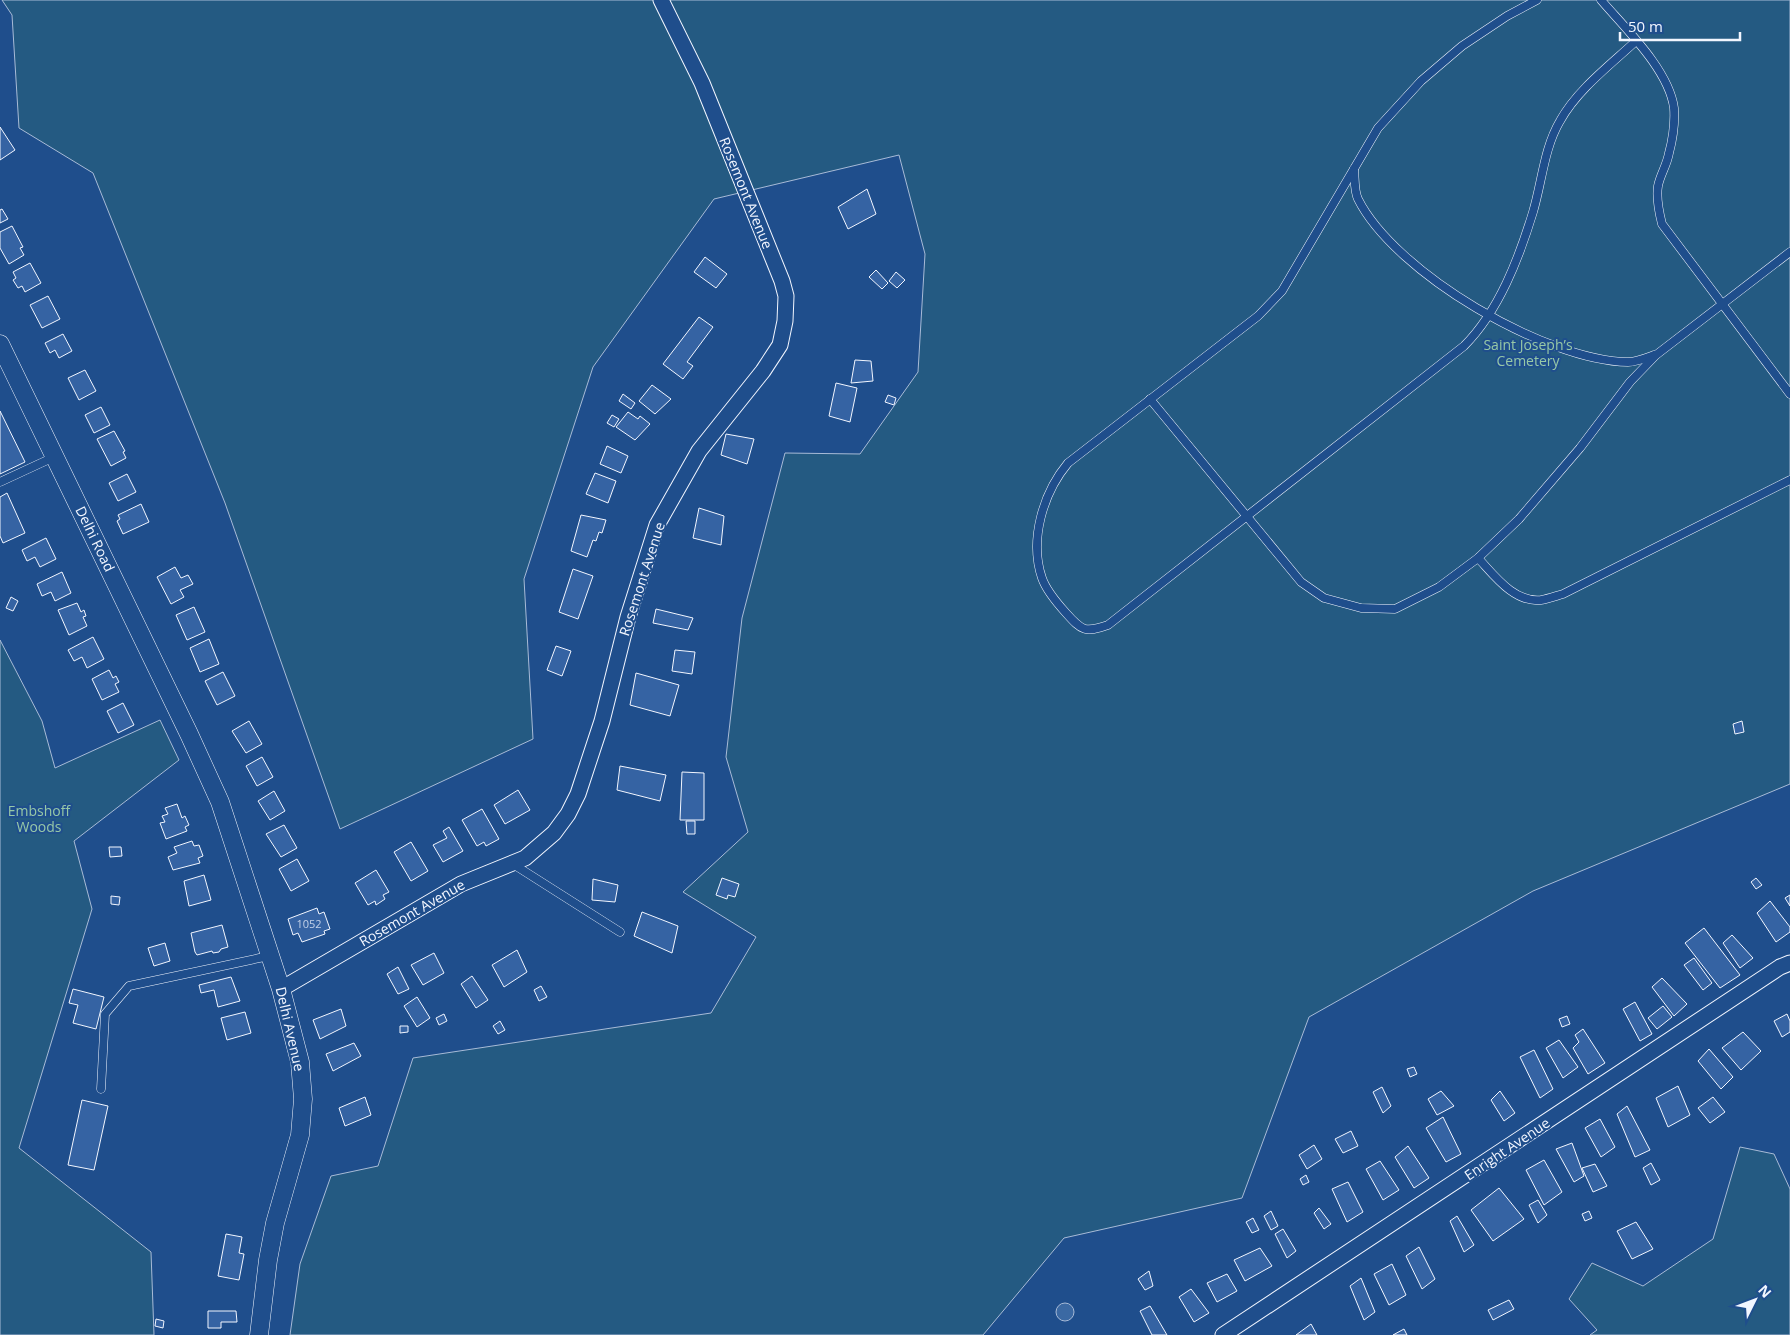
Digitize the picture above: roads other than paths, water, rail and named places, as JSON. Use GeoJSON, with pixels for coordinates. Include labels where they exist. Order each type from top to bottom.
{"type":"FeatureCollection","features":[{"type":"Feature","properties":{"kind":"street","name":"Rosemont Avenue"},"geometry":{"type":"LineString","coordinates":[[281,989],[461,884],[525,858],[554,833],[568,814],[578,794],[602,721],[628,617],[657,525],[699,451],[763,372],[780,345],[785,321],[786,296],[782,281],[702,83],[661,0]]}},
{"type":"Feature","properties":{"kind":"street","name":"Delhi Road"},"geometry":{"type":"LineString","coordinates":[[0,344],[190,734]]}},
{"type":"Feature","properties":{"kind":"street","name":"Delhi Avenue"},"geometry":{"type":"LineString","coordinates":[[190,734],[232,834],[281,989],[300,1062],[303,1099],[300,1134],[275,1223],[259,1335]]}},
{"type":"Feature","properties":{"kind":"street","name":"Enright Avenue"},"geometry":{"type":"LineString","coordinates":[[1223,1335],[1780,967],[1790,963]]}},
{"type":"Feature","properties":{"kind":"lane"},"geometry":{"type":"LineString","coordinates":[[1537,0],[1508,16],[1462,46],[1422,81],[1378,128],[1282,291],[1258,316],[1068,463],[1054,479],[1041,517],[1036,557],[1042,580],[1059,605],[1078,627],[1091,631],[1108,625],[1464,346],[1478,332],[1513,267],[1533,212],[1548,148],[1560,120],[1580,95],[1636,41]]}},
{"type":"Feature","properties":{"kind":"lane"},"geometry":{"type":"LineString","coordinates":[[1601,0],[1636,41],[1663,77],[1674,106],[1674,133],[1668,161],[1658,186],[1658,210],[1662,224],[1790,394]]}},
{"type":"Feature","properties":{"kind":"lane"},"geometry":{"type":"LineString","coordinates":[[1354,169],[1357,196],[1370,220],[1404,254],[1450,291],[1488,315],[1514,330],[1558,348],[1593,357],[1630,363],[1656,354]]}},
{"type":"Feature","properties":{"kind":"lane"},"geometry":{"type":"LineString","coordinates":[[1150,400],[1245,517],[1301,582],[1324,598],[1361,608],[1395,609],[1439,587],[1478,558],[1519,519],[1580,448],[1630,382],[1656,354],[1790,252]]}},
{"type":"Feature","properties":{"kind":"lane"},"geometry":{"type":"LineString","coordinates":[[0,482],[54,457]]}},
{"type":"Feature","properties":{"kind":"lane"},"geometry":{"type":"LineString","coordinates":[[1478,558],[1502,584],[1519,596],[1539,600],[1563,594],[1790,480]]}},
{"type":"Feature","properties":{"kind":"lane"},"geometry":{"type":"LineString","coordinates":[[513,864],[620,932]]}},
{"type":"Feature","properties":{"kind":"lane"},"geometry":{"type":"LineString","coordinates":[[101,1089],[105,1014],[129,986],[270,956]]}},
{"type":"Feature","properties":{"kind":"park label","name":"Saint Joseph’s Cemetery"},"geometry":{"type":"Point","coordinates":[1528,354]}},
{"type":"Feature","properties":{"kind":"park label","name":"Embshoff Woods"},"geometry":{"type":"Point","coordinates":[39,820]}}]}
